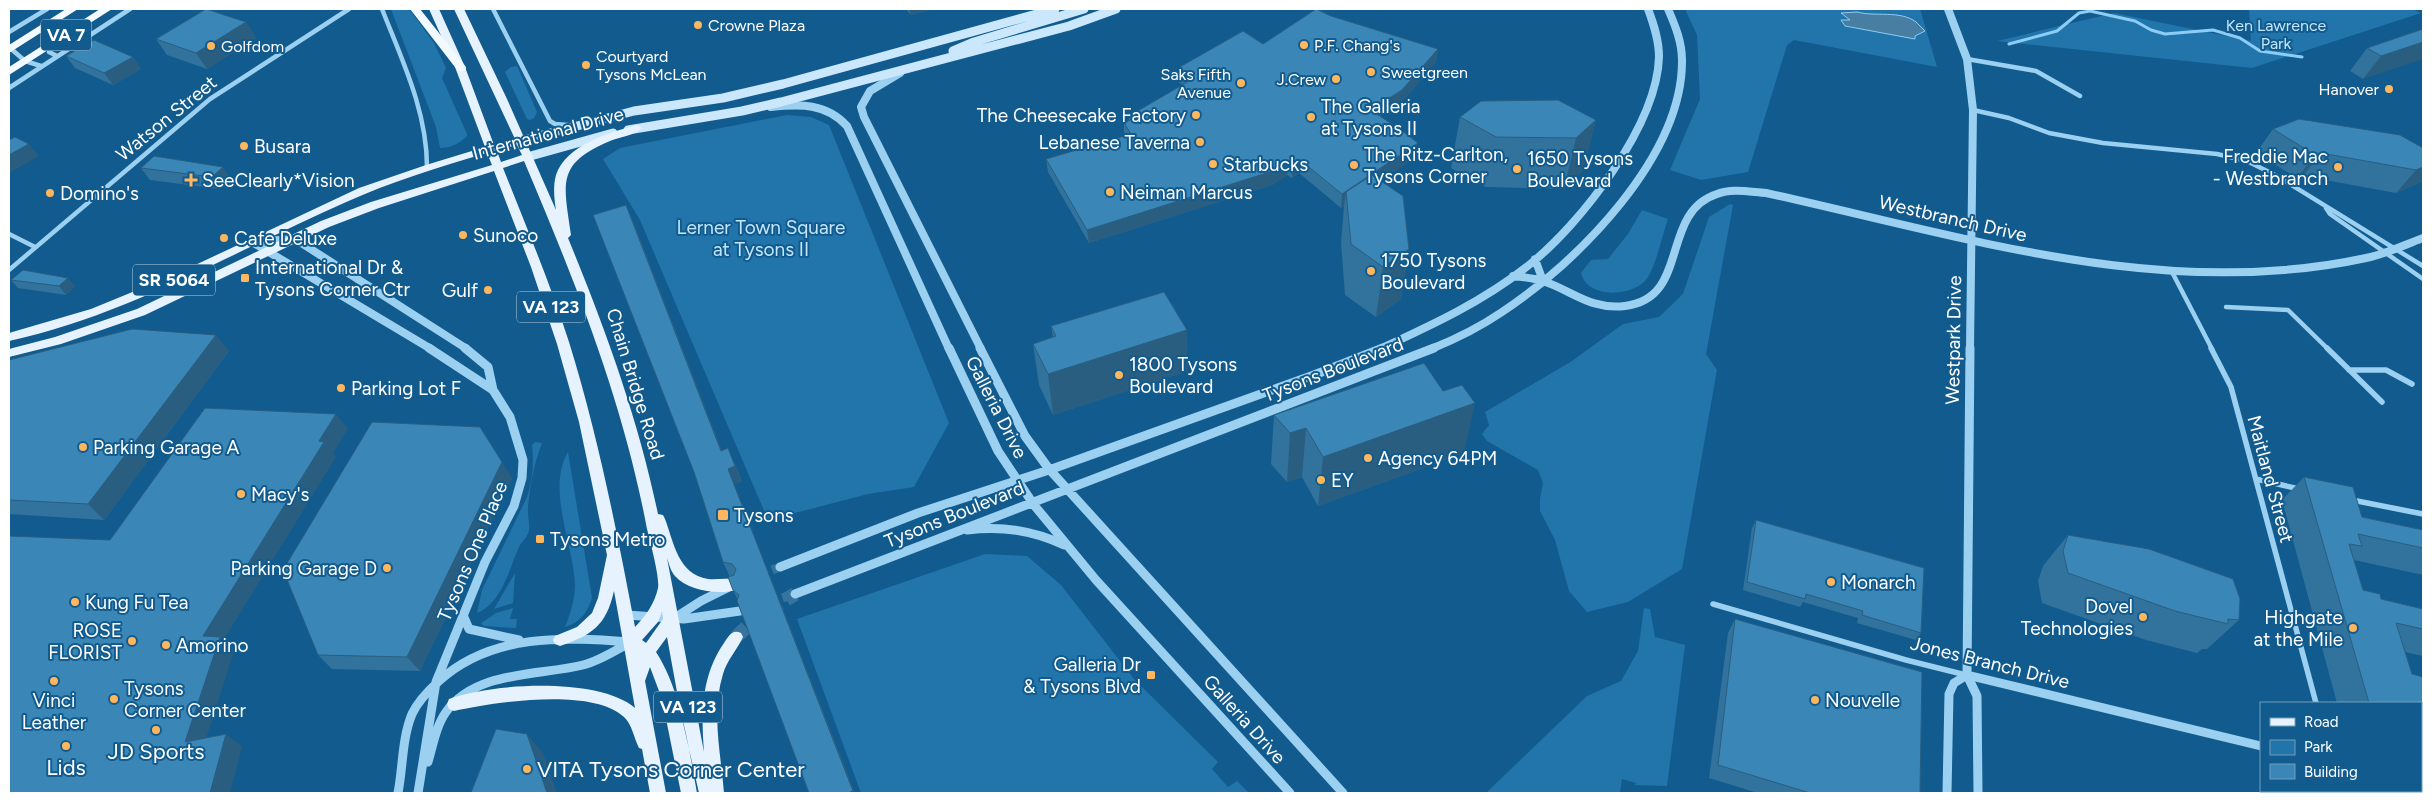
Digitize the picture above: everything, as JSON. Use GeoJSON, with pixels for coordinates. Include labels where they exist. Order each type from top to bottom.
{"type":"FeatureCollection","features":[{"type":"Feature","properties":{"kind":"highway","name":"VA 7"},"geometry":{"type":"LineString","coordinates":[[10,48],[74,9]]}},
{"type":"Feature","properties":{"kind":"highway","name":"VA 7"},"geometry":{"type":"LineString","coordinates":[[9,72],[108,9]]}},
{"type":"Feature","properties":{"kind":"highway"},"geometry":{"type":"LineString","coordinates":[[415,9],[462,69]]}},
{"type":"Feature","properties":{"kind":"main road","name":"VA 123"},"geometry":{"type":"LineString","coordinates":[[434,9],[462,69],[471,100],[542,279],[571,370],[627,615],[658,793]]}},
{"type":"Feature","properties":{"kind":"main road","name":"Chain Bridge Road"},"geometry":{"type":"LineString","coordinates":[[459,9],[483,55],[567,250],[603,341],[642,472],[707,793]]}},
{"type":"Feature","properties":{"kind":"main road","name":"International Drive"},"geometry":{"type":"LineString","coordinates":[[9,337],[111,306],[155,289],[341,200],[427,167],[490,148],[634,111],[723,98],[775,86],[1052,9]]}},
{"type":"Feature","properties":{"kind":"main road"},"geometry":{"type":"LineString","coordinates":[[932,62],[974,42],[1084,9]]}},
{"type":"Feature","properties":{"kind":"main road","name":"International Drive"},"geometry":{"type":"LineString","coordinates":[[9,353],[57,341],[141,312],[326,224],[383,202],[497,165],[638,128],[742,111],[1069,26],[1112,9]]}},
{"type":"Feature","properties":{"kind":"main road"},"geometry":{"type":"LineString","coordinates":[[567,250],[561,199],[562,172],[584,150],[601,141],[638,128]]}},
{"type":"Feature","properties":{"kind":"main road"},"geometry":{"type":"LineString","coordinates":[[642,472],[663,535],[679,572],[692,581],[709,585],[734,585]]}},
{"type":"Feature","properties":{"kind":"main road"},"geometry":{"type":"LineString","coordinates":[[560,640],[584,631],[595,619],[605,603],[614,552]]}},
{"type":"Feature","properties":{"kind":"main road"},"geometry":{"type":"LineString","coordinates":[[664,587],[652,619],[631,642],[649,653],[667,693],[689,793]]}},
{"type":"Feature","properties":{"kind":"main road"},"geometry":{"type":"LineString","coordinates":[[638,684],[642,667],[654,642],[671,620]]}},
{"type":"Feature","properties":{"kind":"main road"},"geometry":{"type":"LineString","coordinates":[[716,793],[709,699],[716,666],[736,637]]}},
{"type":"Feature","properties":{"kind":"main road"},"geometry":{"type":"LineString","coordinates":[[454,704],[477,697],[537,693],[587,695],[613,701],[629,712],[653,766]]}},
{"type":"Feature","properties":{"kind":"street"},"geometry":{"type":"LineString","coordinates":[[9,32],[47,9]]}},
{"type":"Feature","properties":{"kind":"street"},"geometry":{"type":"LineString","coordinates":[[9,88],[130,9]]}},
{"type":"Feature","properties":{"kind":"street","name":"Watson Street"},"geometry":{"type":"LineString","coordinates":[[9,270],[210,100],[349,9]]}},
{"type":"Feature","properties":{"kind":"street"},"geometry":{"type":"LineString","coordinates":[[382,9],[425,125],[429,154],[427,167]]}},
{"type":"Feature","properties":{"kind":"street"},"geometry":{"type":"LineString","coordinates":[[493,9],[550,121],[562,126],[578,125]]}},
{"type":"Feature","properties":{"kind":"street","name":"Tysons Boulevard"},"geometry":{"type":"LineString","coordinates":[[780,567],[905,518],[1049,469],[1367,354],[1430,326],[1513,276],[1536,259],[1568,230],[1597,196],[1615,168],[1653,95],[1659,68],[1658,43],[1648,9]]}},
{"type":"Feature","properties":{"kind":"street","name":"Tysons Boulevard"},"geometry":{"type":"LineString","coordinates":[[795,594],[1032,501],[1445,344],[1512,305],[1588,243],[1616,210],[1659,142],[1675,101],[1682,66],[1679,36],[1668,9]]}},
{"type":"Feature","properties":{"kind":"street","name":"Westpark Drive"},"geometry":{"type":"LineString","coordinates":[[1948,9],[1967,59],[1973,110],[1967,675],[1977,696],[1978,793]]}},
{"type":"Feature","properties":{"kind":"street"},"geometry":{"type":"LineString","coordinates":[[56,41],[49,52],[57,56]]}},
{"type":"Feature","properties":{"kind":"street"},"geometry":{"type":"LineString","coordinates":[[10,48],[25,61],[41,66]]}},
{"type":"Feature","properties":{"kind":"street"},"geometry":{"type":"LineString","coordinates":[[1967,59],[2036,70],[2080,96]]}},
{"type":"Feature","properties":{"kind":"street","name":"Galleria Drive"},"geometry":{"type":"LineString","coordinates":[[916,66],[887,79],[870,91],[861,108],[864,118],[1025,436],[1049,469],[1343,793]]}},
{"type":"Feature","properties":{"kind":"street","name":"Galleria Drive"},"geometry":{"type":"LineString","coordinates":[[742,111],[807,105],[834,113],[847,126],[999,455],[1066,546],[1225,724],[1290,793]]}},
{"type":"Feature","properties":{"kind":"street"},"geometry":{"type":"LineString","coordinates":[[1973,110],[2009,118],[2049,133],[2103,142],[2236,158],[2264,168],[2326,208],[2339,214],[2423,266]]}},
{"type":"Feature","properties":{"kind":"street","name":"Westbranch Drive"},"geometry":{"type":"LineString","coordinates":[[1513,276],[1543,281],[1580,299],[1599,305],[1626,306],[1649,299],[1664,285],[1692,208],[1706,196],[1720,192],[1740,190],[1776,195],[2053,257],[2172,272],[2218,273],[2297,270],[2331,265],[2384,253],[2423,238]]}},
{"type":"Feature","properties":{"kind":"street"},"geometry":{"type":"LineString","coordinates":[[2326,208],[2330,214],[2423,279]]}},
{"type":"Feature","properties":{"kind":"street"},"geometry":{"type":"LineString","coordinates":[[9,234],[35,247]]}},
{"type":"Feature","properties":{"kind":"street"},"geometry":{"type":"LineString","coordinates":[[252,242],[295,239]]}},
{"type":"Feature","properties":{"kind":"street","name":"Tysons One Place"},"geometry":{"type":"LineString","coordinates":[[295,239],[476,355],[488,367],[493,390],[510,417],[520,446],[523,460],[522,478],[514,506],[463,615],[436,682],[418,793]]}},
{"type":"Feature","properties":{"kind":"street"},"geometry":{"type":"LineString","coordinates":[[252,242],[440,354],[465,371],[477,383],[493,390]]}},
{"type":"Feature","properties":{"kind":"street"},"geometry":{"type":"LineString","coordinates":[[1536,259],[1543,281]]}},
{"type":"Feature","properties":{"kind":"street","name":"Maitland Street"},"geometry":{"type":"LineString","coordinates":[[2172,272],[2227,378],[2316,702]]}},
{"type":"Feature","properties":{"kind":"street"},"geometry":{"type":"LineString","coordinates":[[2226,307],[2288,310],[2382,402]]}},
{"type":"Feature","properties":{"kind":"street"},"geometry":{"type":"LineString","coordinates":[[2349,370],[2386,370],[2412,384]]}},
{"type":"Feature","properties":{"kind":"street"},"geometry":{"type":"LineString","coordinates":[[2256,479],[2310,491]]}},
{"type":"Feature","properties":{"kind":"street"},"geometry":{"type":"LineString","coordinates":[[2347,498],[2423,514]]}},
{"type":"Feature","properties":{"kind":"street"},"geometry":{"type":"LineString","coordinates":[[953,532],[1014,528],[1036,533],[1066,546]]}},
{"type":"Feature","properties":{"kind":"street"},"geometry":{"type":"LineString","coordinates":[[671,620],[701,601],[734,585]]}},
{"type":"Feature","properties":{"kind":"street","name":"Jones Branch Drive"},"geometry":{"type":"LineString","coordinates":[[1713,604],[1880,653],[2260,746]]}},
{"type":"Feature","properties":{"kind":"street"},"geometry":{"type":"LineString","coordinates":[[627,615],[671,620],[716,616],[740,611]]}},
{"type":"Feature","properties":{"kind":"street"},"geometry":{"type":"LineString","coordinates":[[463,615],[469,629],[524,641]]}},
{"type":"Feature","properties":{"kind":"street"},"geometry":{"type":"LineString","coordinates":[[436,682],[457,665],[478,653],[524,641],[631,642]]}},
{"type":"Feature","properties":{"kind":"street"},"geometry":{"type":"LineString","coordinates":[[418,793],[438,731],[447,712],[467,693],[485,685],[511,678],[585,665],[631,642]]}},
{"type":"Feature","properties":{"kind":"street"},"geometry":{"type":"LineString","coordinates":[[1947,793],[1949,694],[1954,683],[1967,675]]}},
{"type":"Feature","properties":{"kind":"street","name":"Tysons One Place"},"geometry":{"type":"LineString","coordinates":[[398,793],[412,714],[436,682]]}},
{"type":"Feature","properties":{"kind":"green space"},"geometry":{"type":"Polygon","coordinates":[[[391,9],[409,9],[434,43],[446,68],[442,78],[467,134],[464,139],[455,145],[440,148],[436,127],[391,9]]]}},
{"type":"Feature","properties":{"kind":"green space"},"geometry":{"type":"Polygon","coordinates":[[[1685,9],[1920,9],[1937,67],[1794,40],[1787,45],[1748,172],[1701,180],[1670,170],[1700,99],[1697,35],[1685,9]]]}},
{"type":"Feature","properties":{"kind":"green space","name":"Ken Lawrence Park"},"geometry":{"type":"Polygon","coordinates":[[[2249,9],[2412,9],[2421,13],[2252,68],[1997,41],[2114,13],[2251,41],[2249,9]]]}},
{"type":"Feature","properties":{"kind":"green space"},"geometry":{"type":"Polygon","coordinates":[[[517,66],[537,112],[534,118],[530,120],[527,119],[505,72],[511,67],[517,66]]]}},
{"type":"Feature","properties":{"kind":"green space","name":"Lerner Town Square at Tysons II"},"geometry":{"type":"Polygon","coordinates":[[[787,115],[811,117],[829,125],[949,423],[914,487],[868,494],[768,520],[640,220],[603,159],[620,148],[787,115]]]}},
{"type":"Feature","properties":{"kind":"green space"},"geometry":{"type":"Polygon","coordinates":[[[1730,204],[1733,205],[1706,354],[1717,370],[1682,569],[1628,602],[1587,612],[1569,591],[1555,540],[1540,511],[1543,483],[1538,470],[1487,441],[1482,434],[1489,425],[1485,412],[1572,361],[1623,324],[1659,317],[1683,294],[1709,217],[1730,204]]]}},
{"type":"Feature","properties":{"kind":"green space"},"geometry":{"type":"Polygon","coordinates":[[[1642,210],[1668,219],[1657,257],[1648,277],[1634,288],[1624,291],[1602,292],[1593,288],[1585,282],[1581,273],[1591,260],[1608,259],[1628,234],[1642,210]]]}},
{"type":"Feature","properties":{"kind":"green space"},"geometry":{"type":"Polygon","coordinates":[[[535,442],[542,443],[530,491],[528,532],[519,547],[499,594],[493,602],[477,613],[482,590],[527,497],[531,484],[532,445],[535,442]]]}},
{"type":"Feature","properties":{"kind":"green space"},"geometry":{"type":"Polygon","coordinates":[[[568,452],[592,598],[583,616],[565,627],[572,607],[575,585],[574,570],[560,500],[562,467],[568,452]]]}},
{"type":"Feature","properties":{"kind":"green space"},"geometry":{"type":"Polygon","coordinates":[[[985,554],[1027,556],[1061,585],[1134,679],[1218,762],[1212,769],[1228,787],[1237,781],[1249,793],[861,793],[797,619],[985,554]]]}},
{"type":"Feature","properties":{"kind":"green space"},"geometry":{"type":"Polygon","coordinates":[[[515,573],[513,603],[494,609],[515,573]]]}},
{"type":"Feature","properties":{"kind":"green space"},"geometry":{"type":"Polygon","coordinates":[[[513,608],[510,619],[517,619],[516,628],[484,626],[481,623],[496,613],[513,608]]]}},
{"type":"Feature","properties":{"kind":"green space"},"geometry":{"type":"Polygon","coordinates":[[[1644,608],[1650,609],[1655,637],[1685,645],[1667,786],[1635,785],[1636,783],[1622,779],[1620,793],[1486,793],[1587,696],[1621,681],[1638,651],[1644,608]]]}},
{"type":"Feature","properties":{"kind":"shaded area"},"geometry":{"type":"Polygon","coordinates":[[[1857,12],[1903,16],[1916,22],[1925,31],[1915,36],[1915,39],[1845,26],[1841,20],[1850,20],[1841,13],[1857,12]]]}},
{"type":"Feature","properties":{"kind":"building"},"geometry":{"type":"Polygon","coordinates":[[[206,9],[246,22],[196,53],[156,39],[206,9]]]}},
{"type":"Feature","properties":{"kind":"building"},"geometry":{"type":"Polygon","coordinates":[[[1316,9],[1331,16],[1438,49],[1402,90],[1377,106],[1381,109],[1375,113],[1418,143],[1342,194],[1300,160],[1293,165],[1288,162],[1273,171],[1087,230],[1046,159],[1131,134],[1124,123],[1132,119],[1129,116],[1194,78],[1178,68],[1243,31],[1263,44],[1316,9]]]}},
{"type":"Feature","properties":{"kind":"building"},"geometry":{"type":"Polygon","coordinates":[[[2423,29],[2423,42],[2381,56],[2367,48],[2423,29]]]}},
{"type":"Feature","properties":{"kind":"building"},"geometry":{"type":"Polygon","coordinates":[[[94,40],[133,57],[104,73],[66,56],[94,40]]]}},
{"type":"Feature","properties":{"kind":"building"},"geometry":{"type":"Polygon","coordinates":[[[1558,100],[1596,120],[1576,138],[1496,137],[1460,117],[1481,101],[1558,100]]]}},
{"type":"Feature","properties":{"kind":"building"},"geometry":{"type":"Polygon","coordinates":[[[2299,119],[2400,135],[2423,148],[2423,167],[2416,170],[2321,153],[2315,155],[2273,129],[2299,119]]]}},
{"type":"Feature","properties":{"kind":"building"},"geometry":{"type":"Polygon","coordinates":[[[15,137],[29,144],[9,155],[9,140],[15,137]]]}},
{"type":"Feature","properties":{"kind":"building"},"geometry":{"type":"Polygon","coordinates":[[[154,156],[223,167],[212,177],[141,168],[154,156]]]}},
{"type":"Feature","properties":{"kind":"building"},"geometry":{"type":"Polygon","coordinates":[[[1372,175],[1403,196],[1409,249],[1383,267],[1351,244],[1346,192],[1372,175]]]}},
{"type":"Feature","properties":{"kind":"building","name":"Tysons"},"geometry":{"type":"Polygon","coordinates":[[[626,205],[721,451],[728,448],[735,466],[728,469],[853,791],[848,793],[809,793],[737,601],[739,595],[733,590],[728,577],[734,575],[736,569],[732,564],[723,562],[694,472],[593,215],[626,205]]]}},
{"type":"Feature","properties":{"kind":"building"},"geometry":{"type":"Polygon","coordinates":[[[23,270],[68,278],[59,286],[11,280],[23,270]]]}},
{"type":"Feature","properties":{"kind":"building"},"geometry":{"type":"Polygon","coordinates":[[[1164,292],[1187,330],[1048,374],[1033,344],[1056,336],[1051,326],[1164,292]]]}},
{"type":"Feature","properties":{"kind":"building","name":"Parking Garage A"},"geometry":{"type":"Polygon","coordinates":[[[132,329],[216,335],[88,504],[9,500],[9,360],[132,329]]]}},
{"type":"Feature","properties":{"kind":"building"},"geometry":{"type":"Polygon","coordinates":[[[1424,363],[1443,391],[1462,385],[1475,403],[1323,457],[1306,428],[1290,433],[1274,415],[1424,363]]]}},
{"type":"Feature","properties":{"kind":"building"},"geometry":{"type":"Polygon","coordinates":[[[205,408],[336,414],[319,441],[324,442],[203,636],[220,637],[185,742],[226,734],[210,793],[9,793],[9,536],[110,540],[205,408]]]}},
{"type":"Feature","properties":{"kind":"building","name":"Parking Garage D"},"geometry":{"type":"Polygon","coordinates":[[[372,422],[480,427],[502,462],[407,657],[318,655],[283,570],[372,422]]]}},
{"type":"Feature","properties":{"kind":"building"},"geometry":{"type":"Polygon","coordinates":[[[2304,477],[2353,487],[2362,517],[2423,530],[2423,548],[2358,534],[2362,546],[2349,544],[2363,590],[2380,594],[2381,599],[2423,609],[2423,629],[2396,623],[2412,674],[2423,677],[2423,723],[2422,702],[2369,702],[2304,477]]]}},
{"type":"Feature","properties":{"kind":"building","name":"Monarch"},"geometry":{"type":"Polygon","coordinates":[[[1756,520],[1924,568],[1921,633],[1862,615],[1863,611],[1806,594],[1805,599],[1747,582],[1756,520]]]}},
{"type":"Feature","properties":{"kind":"building"},"geometry":{"type":"Polygon","coordinates":[[[2068,535],[2149,549],[2233,579],[2240,599],[2239,620],[2228,619],[2228,624],[2175,611],[2068,573],[2063,551],[2068,535]]]}},
{"type":"Feature","properties":{"kind":"building","name":"Nouvelle"},"geometry":{"type":"Polygon","coordinates":[[[1735,619],[1922,672],[1920,793],[1810,793],[1718,765],[1735,619]]]}},
{"type":"Feature","properties":{"kind":"building"},"geometry":{"type":"Polygon","coordinates":[[[496,729],[527,734],[547,793],[471,793],[496,729]]]}},
{"type":"Feature","properties":{"kind":"waterway"},"geometry":{"type":"LineString","coordinates":[[2009,44],[2057,31],[2079,13],[2090,11],[2135,21],[2151,30],[2165,34],[2213,30],[2240,38],[2260,51],[2302,57]]}},
{"type":"Feature","properties":{"kind":"tunnel"},"geometry":{"type":"LineString","coordinates":[[759,575],[780,567]]}},
{"type":"Feature","properties":{"kind":"tunnel"},"geometry":{"type":"LineString","coordinates":[[769,602],[795,594]]}},
{"type":"Feature","properties":{"kind":"tunnel"},"geometry":{"type":"LineString","coordinates":[[736,637],[755,619],[795,594]]}},
{"type":"Feature","properties":{"kind":"place","name":"Crowne Plaza"},"geometry":{"type":"Point","coordinates":[698,25]}},
{"type":"Feature","properties":{"kind":"place","name":"P.F. Chang's"},"geometry":{"type":"Point","coordinates":[1304,45]}},
{"type":"Feature","properties":{"kind":"place","name":"Golfdom"},"geometry":{"type":"Point","coordinates":[211,46]}},
{"type":"Feature","properties":{"kind":"place","name":"Courtyard Tysons McLean"},"geometry":{"type":"Point","coordinates":[586,65]}},
{"type":"Feature","properties":{"kind":"place","name":"Sweetgreen"},"geometry":{"type":"Point","coordinates":[1371,72]}},
{"type":"Feature","properties":{"kind":"place","name":"J.Crew"},"geometry":{"type":"Point","coordinates":[1336,79]}},
{"type":"Feature","properties":{"kind":"place","name":"Saks Fifth Avenue"},"geometry":{"type":"Point","coordinates":[1241,83]}},
{"type":"Feature","properties":{"kind":"place","name":"Hanover"},"geometry":{"type":"Point","coordinates":[2389,89]}},
{"type":"Feature","properties":{"kind":"place","name":"The Cheesecake Factory"},"geometry":{"type":"Point","coordinates":[1196,115]}},
{"type":"Feature","properties":{"kind":"place","name":"The Galleria at Tysons II"},"geometry":{"type":"Point","coordinates":[1311,117]}},
{"type":"Feature","properties":{"kind":"place","name":"Lebanese Taverna"},"geometry":{"type":"Point","coordinates":[1200,142]}},
{"type":"Feature","properties":{"kind":"place","name":"Busara"},"geometry":{"type":"Point","coordinates":[244,146]}},
{"type":"Feature","properties":{"kind":"place","name":"Starbucks"},"geometry":{"type":"Point","coordinates":[1213,164]}},
{"type":"Feature","properties":{"kind":"place","name":"The Ritz-Carlton, Tysons Corner"},"geometry":{"type":"Point","coordinates":[1354,165]}},
{"type":"Feature","properties":{"kind":"place","name":"Freddie Mac - Westbranch"},"geometry":{"type":"Point","coordinates":[2338,167]}},
{"type":"Feature","properties":{"kind":"place","name":"1650 Tysons Boulevard"},"geometry":{"type":"Point","coordinates":[1517,169]}},
{"type":"Feature","properties":{"kind":"place","name":"SeeClearly*Vision"},"geometry":{"type":"Point","coordinates":[191,180]}},
{"type":"Feature","properties":{"kind":"place","name":"Neiman Marcus"},"geometry":{"type":"Point","coordinates":[1110,192]}},
{"type":"Feature","properties":{"kind":"place","name":"Domino's"},"geometry":{"type":"Point","coordinates":[50,193]}},
{"type":"Feature","properties":{"kind":"place","name":"Sunoco"},"geometry":{"type":"Point","coordinates":[463,235]}},
{"type":"Feature","properties":{"kind":"place","name":"Cafe Deluxe"},"geometry":{"type":"Point","coordinates":[224,238]}},
{"type":"Feature","properties":{"kind":"place","name":"1750 Tysons Boulevard"},"geometry":{"type":"Point","coordinates":[1371,271]}},
{"type":"Feature","properties":{"kind":"place","name":"International Dr & Tysons Corner Ctr"},"geometry":{"type":"Point","coordinates":[245,278]}},
{"type":"Feature","properties":{"kind":"place","name":"Gulf"},"geometry":{"type":"Point","coordinates":[488,290]}},
{"type":"Feature","properties":{"kind":"place","name":"1800 Tysons Boulevard"},"geometry":{"type":"Point","coordinates":[1119,375]}},
{"type":"Feature","properties":{"kind":"place","name":"Parking Lot F"},"geometry":{"type":"Point","coordinates":[341,388]}},
{"type":"Feature","properties":{"kind":"place","name":"Parking Garage A"},"geometry":{"type":"Point","coordinates":[83,447]}},
{"type":"Feature","properties":{"kind":"place","name":"Agency 64PM"},"geometry":{"type":"Point","coordinates":[1368,458]}},
{"type":"Feature","properties":{"kind":"place","name":"EY"},"geometry":{"type":"Point","coordinates":[1321,480]}},
{"type":"Feature","properties":{"kind":"place","name":"Macy's"},"geometry":{"type":"Point","coordinates":[241,494]}},
{"type":"Feature","properties":{"kind":"place","name":"Tysons"},"geometry":{"type":"Point","coordinates":[723,515]}},
{"type":"Feature","properties":{"kind":"place","name":"Tysons Metro"},"geometry":{"type":"Point","coordinates":[540,539]}},
{"type":"Feature","properties":{"kind":"place","name":"Parking Garage D"},"geometry":{"type":"Point","coordinates":[387,568]}},
{"type":"Feature","properties":{"kind":"place","name":"Monarch"},"geometry":{"type":"Point","coordinates":[1831,582]}},
{"type":"Feature","properties":{"kind":"place","name":"Kung Fu Tea"},"geometry":{"type":"Point","coordinates":[75,602]}},
{"type":"Feature","properties":{"kind":"place","name":"Dovel Technologies"},"geometry":{"type":"Point","coordinates":[2143,617]}},
{"type":"Feature","properties":{"kind":"place","name":"Highgate at the Mile"},"geometry":{"type":"Point","coordinates":[2353,628]}},
{"type":"Feature","properties":{"kind":"place","name":"ROSE FLORIST"},"geometry":{"type":"Point","coordinates":[132,641]}},
{"type":"Feature","properties":{"kind":"place","name":"Amorino"},"geometry":{"type":"Point","coordinates":[166,645]}},
{"type":"Feature","properties":{"kind":"place","name":"Galleria Dr & Tysons Blvd"},"geometry":{"type":"Point","coordinates":[1151,675]}},
{"type":"Feature","properties":{"kind":"place","name":"Vinci Leather"},"geometry":{"type":"Point","coordinates":[54,681]}},
{"type":"Feature","properties":{"kind":"place","name":"Tysons Corner Center"},"geometry":{"type":"Point","coordinates":[114,699]}},
{"type":"Feature","properties":{"kind":"place","name":"Nouvelle"},"geometry":{"type":"Point","coordinates":[1815,700]}},
{"type":"Feature","properties":{"kind":"place","name":"JD Sports"},"geometry":{"type":"Point","coordinates":[156,730]}},
{"type":"Feature","properties":{"kind":"place","name":"Lids"},"geometry":{"type":"Point","coordinates":[66,746]}},
{"type":"Feature","properties":{"kind":"place","name":"VITA Tysons Corner Center"},"geometry":{"type":"Point","coordinates":[527,769]}}]}
